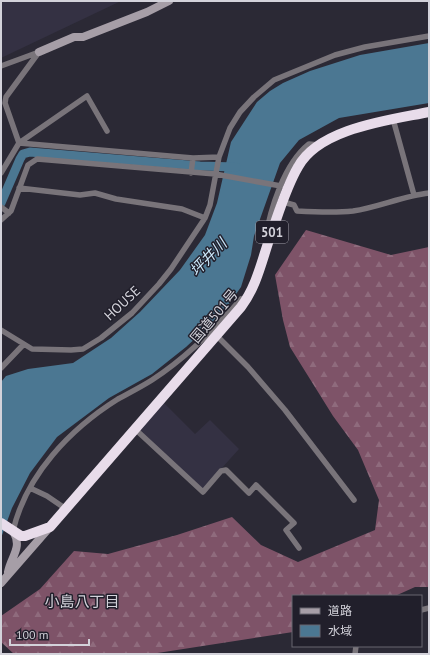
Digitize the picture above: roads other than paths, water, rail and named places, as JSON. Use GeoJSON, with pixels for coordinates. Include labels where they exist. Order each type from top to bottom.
{"type":"FeatureCollection","features":[{"type":"Feature","properties":{"kind":"highway","name":"国道501号"},"geometry":{"type":"LineString","coordinates":[[1,523],[12,531],[25,536],[50,527],[250,296],[257,281],[283,202],[298,166],[305,157],[319,146],[341,134],[394,119],[429,112]]}},
{"type":"Feature","properties":{"kind":"street"},"geometry":{"type":"LineString","coordinates":[[1,66],[74,37],[83,37],[147,12],[169,1]]}},
{"type":"Feature","properties":{"kind":"street","name":"HOUSE"},"geometry":{"type":"LineString","coordinates":[[22,345],[32,349],[83,349],[101,338],[132,313],[171,269],[205,218],[210,205],[217,174],[218,158],[230,128],[240,112],[254,97],[274,80],[335,55],[365,47],[429,36]]}},
{"type":"Feature","properties":{"kind":"street"},"geometry":{"type":"LineString","coordinates":[[1,103],[39,52]]}},
{"type":"Feature","properties":{"kind":"street"},"geometry":{"type":"LineString","coordinates":[[6,96],[5,103],[19,142]]}},
{"type":"Feature","properties":{"kind":"street"},"geometry":{"type":"LineString","coordinates":[[1,173],[19,142],[87,96],[108,131]]}},
{"type":"Feature","properties":{"kind":"street"},"geometry":{"type":"LineString","coordinates":[[394,119],[414,195]]}},
{"type":"Feature","properties":{"kind":"street"},"geometry":{"type":"LineString","coordinates":[[19,142],[193,158],[218,158]]}},
{"type":"Feature","properties":{"kind":"street"},"geometry":{"type":"LineString","coordinates":[[8,575],[8,570],[17,551],[17,538],[12,531],[16,517],[30,488],[51,457],[66,439],[83,424],[117,400],[153,380],[208,336],[242,298],[248,289],[260,258],[265,253],[264,247],[266,234],[279,186],[290,165],[302,150],[312,143],[319,146]]}},
{"type":"Feature","properties":{"kind":"street"},"geometry":{"type":"LineString","coordinates":[[191,173],[193,158]]}},
{"type":"Feature","properties":{"kind":"street"},"geometry":{"type":"LineString","coordinates":[[1,220],[9,213],[28,165],[37,159],[217,174],[279,186]]}},
{"type":"Feature","properties":{"kind":"street"},"geometry":{"type":"LineString","coordinates":[[19,188],[80,195],[95,193],[116,199],[182,208],[205,218]]}},
{"type":"Feature","properties":{"kind":"street"},"geometry":{"type":"LineString","coordinates":[[283,202],[294,206],[297,211],[353,211],[414,195],[429,193]]}},
{"type":"Feature","properties":{"kind":"street"},"geometry":{"type":"LineString","coordinates":[[1,207],[9,213]]}},
{"type":"Feature","properties":{"kind":"street"},"geometry":{"type":"LineString","coordinates":[[1,330],[22,345],[1,368]]}},
{"type":"Feature","properties":{"kind":"street"},"geometry":{"type":"LineString","coordinates":[[216,336],[248,367],[285,410],[354,500]]}},
{"type":"Feature","properties":{"kind":"street"},"geometry":{"type":"LineString","coordinates":[[135,429],[203,492],[221,471],[226,470],[249,493],[256,485],[294,523],[286,530],[299,548]]}},
{"type":"Feature","properties":{"kind":"street"},"geometry":{"type":"LineString","coordinates":[[30,488],[47,496],[66,509]]}},
{"type":"Feature","properties":{"kind":"street"},"geometry":{"type":"LineString","coordinates":[[1,583],[50,527]]}},
{"type":"Feature","properties":{"kind":"water","name":"坪井川"},"geometry":{"type":"Polygon","coordinates":[[[429,43],[429,103],[339,118],[299,140],[280,163],[254,236],[251,255],[241,287],[229,304],[213,322],[186,347],[152,374],[109,398],[57,437],[30,473],[12,508],[1,538],[1,382],[6,376],[28,369],[73,363],[111,338],[140,312],[180,270],[205,235],[217,203],[231,142],[257,102],[270,91],[283,83],[310,71],[360,55],[429,43]]]}},
{"type":"Feature","properties":{"kind":"waterway"},"geometry":{"type":"LineString","coordinates":[[1,203],[20,159],[23,154],[30,152],[200,166],[236,167]]}},
{"type":"Feature","properties":{"kind":"district","name":"小島八丁目"},"geometry":{"type":"Point","coordinates":[82,601]}}]}
